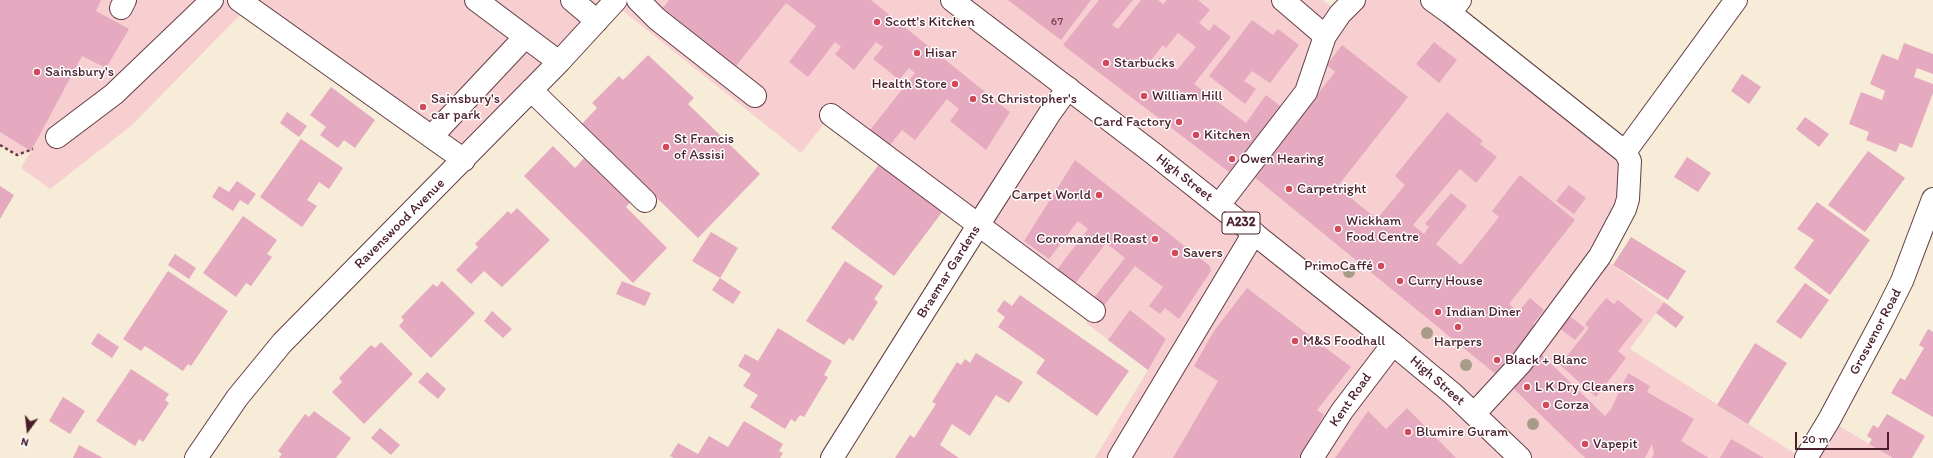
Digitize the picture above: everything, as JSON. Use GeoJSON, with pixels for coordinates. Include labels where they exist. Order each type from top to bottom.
{"type":"FeatureCollection","features":[{"type":"Feature","properties":{"kind":"main road"},"geometry":{"type":"LineString","coordinates":[[57,137],[114,94],[212,0]]}},
{"type":"Feature","properties":{"kind":"main road"},"geometry":{"type":"LineString","coordinates":[[239,0],[464,160]]}},
{"type":"Feature","properties":{"kind":"main road"},"geometry":{"type":"LineString","coordinates":[[476,0],[559,62]]}},
{"type":"Feature","properties":{"kind":"main road"},"geometry":{"type":"LineString","coordinates":[[572,0],[597,21]]}},
{"type":"Feature","properties":{"kind":"main road","name":"Ravenswood Avenue"},"geometry":{"type":"LineString","coordinates":[[196,458],[237,398],[282,343],[464,160],[559,62],[616,0]]}},
{"type":"Feature","properties":{"kind":"main road"},"geometry":{"type":"LineString","coordinates":[[638,0],[657,19],[755,96]]}},
{"type":"Feature","properties":{"kind":"main road","name":"High Street"},"geometry":{"type":"LineString","coordinates":[[952,0],[1219,205],[1393,344],[1474,414],[1520,458]]}},
{"type":"Feature","properties":{"kind":"main road"},"geometry":{"type":"LineString","coordinates":[[1283,0],[1325,36]]}},
{"type":"Feature","properties":{"kind":"main road"},"geometry":{"type":"LineString","coordinates":[[1219,205],[1306,92],[1325,36],[1340,14],[1354,0]]}},
{"type":"Feature","properties":{"kind":"main road"},"geometry":{"type":"LineString","coordinates":[[1432,0],[1455,7],[1625,152],[1630,161],[1628,199],[1625,209],[1600,256],[1521,363],[1474,414]]}},
{"type":"Feature","properties":{"kind":"main road"},"geometry":{"type":"LineString","coordinates":[[1625,152],[1736,0]]}},
{"type":"Feature","properties":{"kind":"main road"},"geometry":{"type":"LineString","coordinates":[[432,136],[525,37]]}},
{"type":"Feature","properties":{"kind":"main road","name":"Braemar Gardens"},"geometry":{"type":"LineString","coordinates":[[832,458],[979,224],[1050,113],[1068,88]]}},
{"type":"Feature","properties":{"kind":"main road"},"geometry":{"type":"LineString","coordinates":[[531,90],[645,201]]}},
{"type":"Feature","properties":{"kind":"main road"},"geometry":{"type":"LineString","coordinates":[[831,115],[1094,311]]}},
{"type":"Feature","properties":{"kind":"main road","name":"Grosvenor Road"},"geometry":{"type":"LineString","coordinates":[[1810,450],[1866,352],[1899,287],[1933,199]]}},
{"type":"Feature","properties":{"kind":"main road"},"geometry":{"type":"LineString","coordinates":[[1118,458],[1254,233]]}},
{"type":"Feature","properties":{"kind":"main road","name":"Kent Road"},"geometry":{"type":"LineString","coordinates":[[1312,458],[1342,411],[1393,344]]}},
{"type":"Feature","properties":{"kind":"path"},"geometry":{"type":"LineString","coordinates":[[0,145],[17,155],[31,151],[57,137]]}},
{"type":"Feature","properties":{"kind":"shaded area"},"geometry":{"type":"Polygon","coordinates":[[[0,0],[1323,0],[1340,14],[1354,0],[1432,0],[1630,161],[1600,256],[1664,302],[1630,349],[1802,458],[1095,458],[1148,370],[1086,323],[1094,312],[830,116],[801,153],[613,3],[464,160],[242,13],[132,125],[50,189],[21,168],[31,151],[17,155],[0,145],[0,0]]]}},
{"type":"Feature","properties":{"kind":"shaded area"},"geometry":{"type":"Polygon","coordinates":[[[1829,420],[1893,458],[1806,458],[1829,420]]]}},
{"type":"Feature","properties":{"kind":"building","name":"Sainsbury's"},"geometry":{"type":"Polygon","coordinates":[[[0,0],[101,0],[96,11],[129,29],[106,68],[82,56],[31,151],[0,132],[0,0]]]}},
{"type":"Feature","properties":{"kind":"building"},"geometry":{"type":"Polygon","coordinates":[[[669,0],[871,0],[1010,112],[986,150],[950,121],[959,109],[947,99],[915,140],[902,130],[890,145],[870,130],[915,73],[909,68],[899,80],[873,59],[883,47],[876,42],[854,70],[835,54],[841,47],[835,42],[808,77],[789,62],[816,26],[786,3],[736,66],[663,8],[669,0]]]}},
{"type":"Feature","properties":{"kind":"building"},"geometry":{"type":"Polygon","coordinates":[[[1008,0],[1091,0],[1061,40],[1008,0]]]}},
{"type":"Feature","properties":{"kind":"building"},"geometry":{"type":"Polygon","coordinates":[[[1099,0],[1133,0],[1112,25],[1118,29],[1141,0],[1158,0],[1163,4],[1167,0],[1198,0],[1210,10],[1199,23],[1209,31],[1214,24],[1231,37],[1194,84],[1246,123],[1266,95],[1284,109],[1233,175],[1063,45],[1099,0]],[[1178,33],[1166,48],[1163,45],[1149,63],[1153,66],[1160,57],[1177,70],[1196,47],[1178,33]]]}},
{"type":"Feature","properties":{"kind":"building"},"geometry":{"type":"Polygon","coordinates":[[[1252,20],[1273,35],[1278,29],[1299,45],[1270,83],[1252,71],[1244,81],[1256,89],[1245,104],[1209,76],[1252,20]]]}},
{"type":"Feature","properties":{"kind":"building"},"geometry":{"type":"Polygon","coordinates":[[[1434,42],[1457,60],[1439,83],[1416,64],[1434,42]]]}},
{"type":"Feature","properties":{"kind":"building"},"geometry":{"type":"Polygon","coordinates":[[[1904,43],[1933,54],[1933,74],[1917,68],[1914,77],[1933,84],[1933,93],[1912,148],[1900,143],[1896,152],[1866,140],[1869,132],[1849,124],[1861,92],[1882,100],[1885,91],[1870,84],[1882,54],[1898,60],[1904,43]]]}},
{"type":"Feature","properties":{"kind":"building"},"geometry":{"type":"Polygon","coordinates":[[[1342,45],[1408,97],[1337,187],[1377,219],[1405,185],[1395,176],[1447,112],[1483,141],[1480,144],[1497,157],[1476,183],[1460,169],[1413,225],[1424,234],[1429,227],[1425,224],[1451,193],[1467,206],[1436,244],[1461,265],[1499,217],[1492,211],[1520,175],[1575,220],[1509,304],[1518,312],[1530,298],[1544,310],[1533,324],[1538,328],[1498,376],[1253,176],[1335,72],[1327,65],[1342,45]]]}},
{"type":"Feature","properties":{"kind":"building","name":"St Francis of Assisi"},"geometry":{"type":"Polygon","coordinates":[[[648,55],[694,98],[688,104],[760,174],[698,238],[625,167],[578,128],[597,108],[592,103],[619,76],[623,80],[648,55]]]}},
{"type":"Feature","properties":{"kind":"building"},"geometry":{"type":"Polygon","coordinates":[[[1742,74],[1761,87],[1749,104],[1731,91],[1742,74]]]}},
{"type":"Feature","properties":{"kind":"building"},"geometry":{"type":"Polygon","coordinates":[[[331,87],[375,120],[355,148],[344,140],[338,148],[320,135],[326,127],[310,115],[331,87]]]}},
{"type":"Feature","properties":{"kind":"building"},"geometry":{"type":"Polygon","coordinates":[[[287,112],[307,126],[299,137],[280,123],[287,112]]]}},
{"type":"Feature","properties":{"kind":"building"},"geometry":{"type":"Polygon","coordinates":[[[1805,117],[1829,134],[1819,147],[1796,129],[1805,117]]]}},
{"type":"Feature","properties":{"kind":"building"},"geometry":{"type":"Polygon","coordinates":[[[301,139],[343,168],[329,189],[319,182],[307,200],[317,206],[302,227],[260,197],[301,139]]]}},
{"type":"Feature","properties":{"kind":"building"},"geometry":{"type":"Polygon","coordinates":[[[553,146],[575,168],[586,156],[632,200],[626,207],[667,248],[633,283],[524,176],[553,146]]]}},
{"type":"Feature","properties":{"kind":"building"},"geometry":{"type":"Polygon","coordinates":[[[1868,151],[1905,178],[1865,232],[1828,205],[1868,151]]]}},
{"type":"Feature","properties":{"kind":"building"},"geometry":{"type":"Polygon","coordinates":[[[1687,157],[1711,173],[1698,192],[1674,177],[1687,157]]]}},
{"type":"Feature","properties":{"kind":"building"},"geometry":{"type":"Polygon","coordinates":[[[1075,160],[1210,266],[1211,271],[1179,319],[1165,308],[1160,314],[1149,306],[1163,287],[1135,266],[1103,307],[1093,299],[1125,258],[1106,243],[1074,285],[1056,271],[1088,229],[1078,221],[1049,259],[1024,241],[1075,160]]]}},
{"type":"Feature","properties":{"kind":"building"},"geometry":{"type":"Polygon","coordinates":[[[880,163],[943,211],[894,276],[831,228],[880,163]]]}},
{"type":"Feature","properties":{"kind":"building"},"geometry":{"type":"Polygon","coordinates":[[[237,181],[256,194],[248,205],[240,200],[233,211],[212,197],[219,186],[229,192],[237,181]]]}},
{"type":"Feature","properties":{"kind":"building"},"geometry":{"type":"Polygon","coordinates":[[[1569,185],[1586,198],[1574,214],[1556,201],[1569,185]]]}},
{"type":"Feature","properties":{"kind":"building"},"geometry":{"type":"Polygon","coordinates":[[[0,186],[14,195],[0,219],[0,186]]]}},
{"type":"Feature","properties":{"kind":"building"},"geometry":{"type":"Polygon","coordinates":[[[1817,202],[1870,240],[1830,295],[1794,268],[1814,240],[1797,229],[1817,202]]]}},
{"type":"Feature","properties":{"kind":"building"},"geometry":{"type":"Polygon","coordinates":[[[517,208],[550,240],[502,287],[484,271],[471,284],[456,270],[478,247],[475,244],[508,211],[511,214],[517,208]]]}},
{"type":"Feature","properties":{"kind":"building"},"geometry":{"type":"Polygon","coordinates":[[[243,216],[277,240],[267,254],[272,257],[251,286],[246,283],[236,297],[203,273],[243,216]]]}},
{"type":"Feature","properties":{"kind":"building"},"geometry":{"type":"Polygon","coordinates":[[[711,232],[738,248],[720,278],[692,261],[711,232]]]}},
{"type":"Feature","properties":{"kind":"building"},"geometry":{"type":"Polygon","coordinates":[[[1631,237],[1686,271],[1668,300],[1613,265],[1631,237]]]}},
{"type":"Feature","properties":{"kind":"building"},"geometry":{"type":"Polygon","coordinates":[[[175,254],[196,268],[189,279],[168,265],[175,254]]]}},
{"type":"Feature","properties":{"kind":"building"},"geometry":{"type":"Polygon","coordinates":[[[845,261],[883,286],[874,299],[878,302],[853,341],[849,338],[844,345],[806,321],[845,261]]]}},
{"type":"Feature","properties":{"kind":"building"},"geometry":{"type":"Polygon","coordinates":[[[168,271],[228,311],[191,366],[188,364],[183,371],[145,346],[141,351],[123,339],[168,271]]]}},
{"type":"Feature","properties":{"kind":"building"},"geometry":{"type":"Polygon","coordinates":[[[720,278],[741,292],[733,304],[712,290],[720,278]]]}},
{"type":"Feature","properties":{"kind":"building"},"geometry":{"type":"Polygon","coordinates":[[[442,281],[475,313],[431,358],[399,326],[404,320],[401,317],[433,284],[437,287],[442,281]]]}},
{"type":"Feature","properties":{"kind":"building"},"geometry":{"type":"Polygon","coordinates":[[[622,281],[651,293],[645,306],[616,294],[622,281]]]}},
{"type":"Feature","properties":{"kind":"building"},"geometry":{"type":"Polygon","coordinates":[[[1805,283],[1829,300],[1801,339],[1776,322],[1805,283]]]}},
{"type":"Feature","properties":{"kind":"building"},"geometry":{"type":"Polygon","coordinates":[[[1247,288],[1351,367],[1317,410],[1324,415],[1299,458],[1173,458],[1218,381],[1194,366],[1214,331],[1247,288]]]}},
{"type":"Feature","properties":{"kind":"building"},"geometry":{"type":"Polygon","coordinates":[[[1020,295],[1129,371],[1097,416],[1036,373],[1045,360],[998,327],[1005,317],[997,311],[1004,300],[1012,306],[1020,295]]]}},
{"type":"Feature","properties":{"kind":"building"},"geometry":{"type":"Polygon","coordinates":[[[1606,298],[1614,304],[1618,300],[1643,320],[1618,351],[1626,358],[1596,397],[1560,365],[1589,328],[1585,324],[1606,298]]]}},
{"type":"Feature","properties":{"kind":"building"},"geometry":{"type":"Polygon","coordinates":[[[1664,302],[1684,317],[1676,328],[1656,313],[1664,302]]]}},
{"type":"Feature","properties":{"kind":"building"},"geometry":{"type":"Polygon","coordinates":[[[1130,310],[1166,339],[1148,370],[1108,340],[1130,310]]]}},
{"type":"Feature","properties":{"kind":"building"},"geometry":{"type":"Polygon","coordinates":[[[492,311],[512,329],[503,338],[484,321],[492,311]]]}},
{"type":"Feature","properties":{"kind":"building"},"geometry":{"type":"Polygon","coordinates":[[[1568,315],[1585,328],[1575,340],[1558,327],[1568,315]]]}},
{"type":"Feature","properties":{"kind":"building"},"geometry":{"type":"Polygon","coordinates":[[[778,328],[832,361],[824,375],[828,377],[804,417],[800,415],[795,422],[791,419],[785,429],[750,407],[758,395],[743,386],[751,374],[738,366],[745,354],[758,361],[778,328]]]}},
{"type":"Feature","properties":{"kind":"building"},"geometry":{"type":"Polygon","coordinates":[[[1928,329],[1933,332],[1933,417],[1891,393],[1900,378],[1905,380],[1924,348],[1919,345],[1928,329]]]}},
{"type":"Feature","properties":{"kind":"building"},"geometry":{"type":"Polygon","coordinates":[[[98,333],[119,347],[112,358],[91,344],[98,333]]]}},
{"type":"Feature","properties":{"kind":"building"},"geometry":{"type":"Polygon","coordinates":[[[381,342],[413,374],[364,424],[332,392],[342,382],[339,378],[371,345],[375,348],[381,342]]]}},
{"type":"Feature","properties":{"kind":"building"},"geometry":{"type":"Polygon","coordinates":[[[1755,343],[1787,363],[1748,424],[1717,405],[1755,343]]]}},
{"type":"Feature","properties":{"kind":"building"},"geometry":{"type":"Polygon","coordinates":[[[976,353],[1023,382],[1009,403],[996,395],[970,436],[952,424],[940,445],[959,458],[895,458],[910,435],[914,438],[936,404],[932,402],[957,362],[961,365],[965,359],[970,363],[976,353]]]}},
{"type":"Feature","properties":{"kind":"building"},"geometry":{"type":"Polygon","coordinates":[[[1541,354],[1605,416],[1611,409],[1628,373],[1650,386],[1647,392],[1694,419],[1681,441],[1709,458],[1652,458],[1654,454],[1652,444],[1645,458],[1585,458],[1511,386],[1541,354]]]}},
{"type":"Feature","properties":{"kind":"building"},"geometry":{"type":"Polygon","coordinates":[[[131,369],[169,394],[165,400],[169,403],[143,442],[139,439],[135,446],[96,421],[131,369]]]}},
{"type":"Feature","properties":{"kind":"building"},"geometry":{"type":"Polygon","coordinates":[[[427,372],[446,389],[438,399],[418,382],[427,372]]]}},
{"type":"Feature","properties":{"kind":"building"},"geometry":{"type":"Polygon","coordinates":[[[63,397],[85,411],[70,434],[49,421],[63,397]]]}},
{"type":"Feature","properties":{"kind":"building"},"geometry":{"type":"Polygon","coordinates":[[[1407,408],[1456,458],[1335,458],[1368,411],[1386,429],[1407,408]]]}},
{"type":"Feature","properties":{"kind":"building"},"geometry":{"type":"Polygon","coordinates":[[[314,411],[351,438],[336,458],[279,458],[282,454],[278,451],[305,414],[309,417],[314,411]]]}},
{"type":"Feature","properties":{"kind":"building"},"geometry":{"type":"Polygon","coordinates":[[[1887,414],[1925,436],[1912,458],[1893,458],[1869,444],[1872,439],[1867,436],[1873,425],[1878,428],[1887,414]]]}},
{"type":"Feature","properties":{"kind":"building"},"geometry":{"type":"Polygon","coordinates":[[[744,421],[783,444],[779,451],[783,453],[780,458],[674,458],[670,456],[678,443],[698,454],[709,436],[728,447],[744,421]]]}},
{"type":"Feature","properties":{"kind":"building"},"geometry":{"type":"Polygon","coordinates":[[[380,428],[400,445],[391,455],[371,438],[380,428]]]}},
{"type":"Feature","properties":{"kind":"building"},"geometry":{"type":"Polygon","coordinates":[[[1731,439],[1764,458],[1720,458],[1731,439]]]}},
{"type":"Feature","properties":{"kind":"building"},"geometry":{"type":"Polygon","coordinates":[[[79,445],[103,458],[73,458],[79,445]]]}},
{"type":"Feature","properties":{"kind":"place","name":"Scott's Kitchen"},"geometry":{"type":"Point","coordinates":[877,22]}},
{"type":"Feature","properties":{"kind":"place","name":"Hisar"},"geometry":{"type":"Point","coordinates":[917,53]}},
{"type":"Feature","properties":{"kind":"place","name":"Starbucks"},"geometry":{"type":"Point","coordinates":[1106,63]}},
{"type":"Feature","properties":{"kind":"place","name":"Sainsbury's"},"geometry":{"type":"Point","coordinates":[37,72]}},
{"type":"Feature","properties":{"kind":"place","name":"Health Store"},"geometry":{"type":"Point","coordinates":[955,84]}},
{"type":"Feature","properties":{"kind":"place","name":"William Hill"},"geometry":{"type":"Point","coordinates":[1144,96]}},
{"type":"Feature","properties":{"kind":"place","name":"St Christopher's"},"geometry":{"type":"Point","coordinates":[973,99]}},
{"type":"Feature","properties":{"kind":"place","name":"Sainsbury's car park"},"geometry":{"type":"Point","coordinates":[423,107]}},
{"type":"Feature","properties":{"kind":"place","name":"Card Factory"},"geometry":{"type":"Point","coordinates":[1179,122]}},
{"type":"Feature","properties":{"kind":"place","name":"Kitchen"},"geometry":{"type":"Point","coordinates":[1196,135]}},
{"type":"Feature","properties":{"kind":"place","name":"St Francis of Assisi"},"geometry":{"type":"Point","coordinates":[666,147]}},
{"type":"Feature","properties":{"kind":"place","name":"Owen Hearing"},"geometry":{"type":"Point","coordinates":[1232,159]}},
{"type":"Feature","properties":{"kind":"place","name":"Carpetright"},"geometry":{"type":"Point","coordinates":[1289,189]}},
{"type":"Feature","properties":{"kind":"place","name":"Carpet World"},"geometry":{"type":"Point","coordinates":[1099,195]}},
{"type":"Feature","properties":{"kind":"place","name":"Wickham Food Centre"},"geometry":{"type":"Point","coordinates":[1338,229]}},
{"type":"Feature","properties":{"kind":"place","name":"Coromandel Roast"},"geometry":{"type":"Point","coordinates":[1155,239]}},
{"type":"Feature","properties":{"kind":"place","name":"Savers"},"geometry":{"type":"Point","coordinates":[1175,253]}},
{"type":"Feature","properties":{"kind":"place","name":"PrimoCaffé"},"geometry":{"type":"Point","coordinates":[1381,266]}},
{"type":"Feature","properties":{"kind":"place","name":"Curry House"},"geometry":{"type":"Point","coordinates":[1400,281]}},
{"type":"Feature","properties":{"kind":"place","name":"Indian Diner"},"geometry":{"type":"Point","coordinates":[1438,312]}},
{"type":"Feature","properties":{"kind":"place","name":"Harpers"},"geometry":{"type":"Point","coordinates":[1458,327]}},
{"type":"Feature","properties":{"kind":"place","name":"M&S Foodhall"},"geometry":{"type":"Point","coordinates":[1295,341]}},
{"type":"Feature","properties":{"kind":"place","name":"Black + Blanc"},"geometry":{"type":"Point","coordinates":[1497,360]}},
{"type":"Feature","properties":{"kind":"place","name":"L K Dry Cleaners"},"geometry":{"type":"Point","coordinates":[1527,387]}},
{"type":"Feature","properties":{"kind":"place","name":"Corza"},"geometry":{"type":"Point","coordinates":[1546,405]}},
{"type":"Feature","properties":{"kind":"place","name":"Blumire Guram"},"geometry":{"type":"Point","coordinates":[1408,432]}},
{"type":"Feature","properties":{"kind":"place","name":"Vapepit"},"geometry":{"type":"Point","coordinates":[1585,444]}}]}
